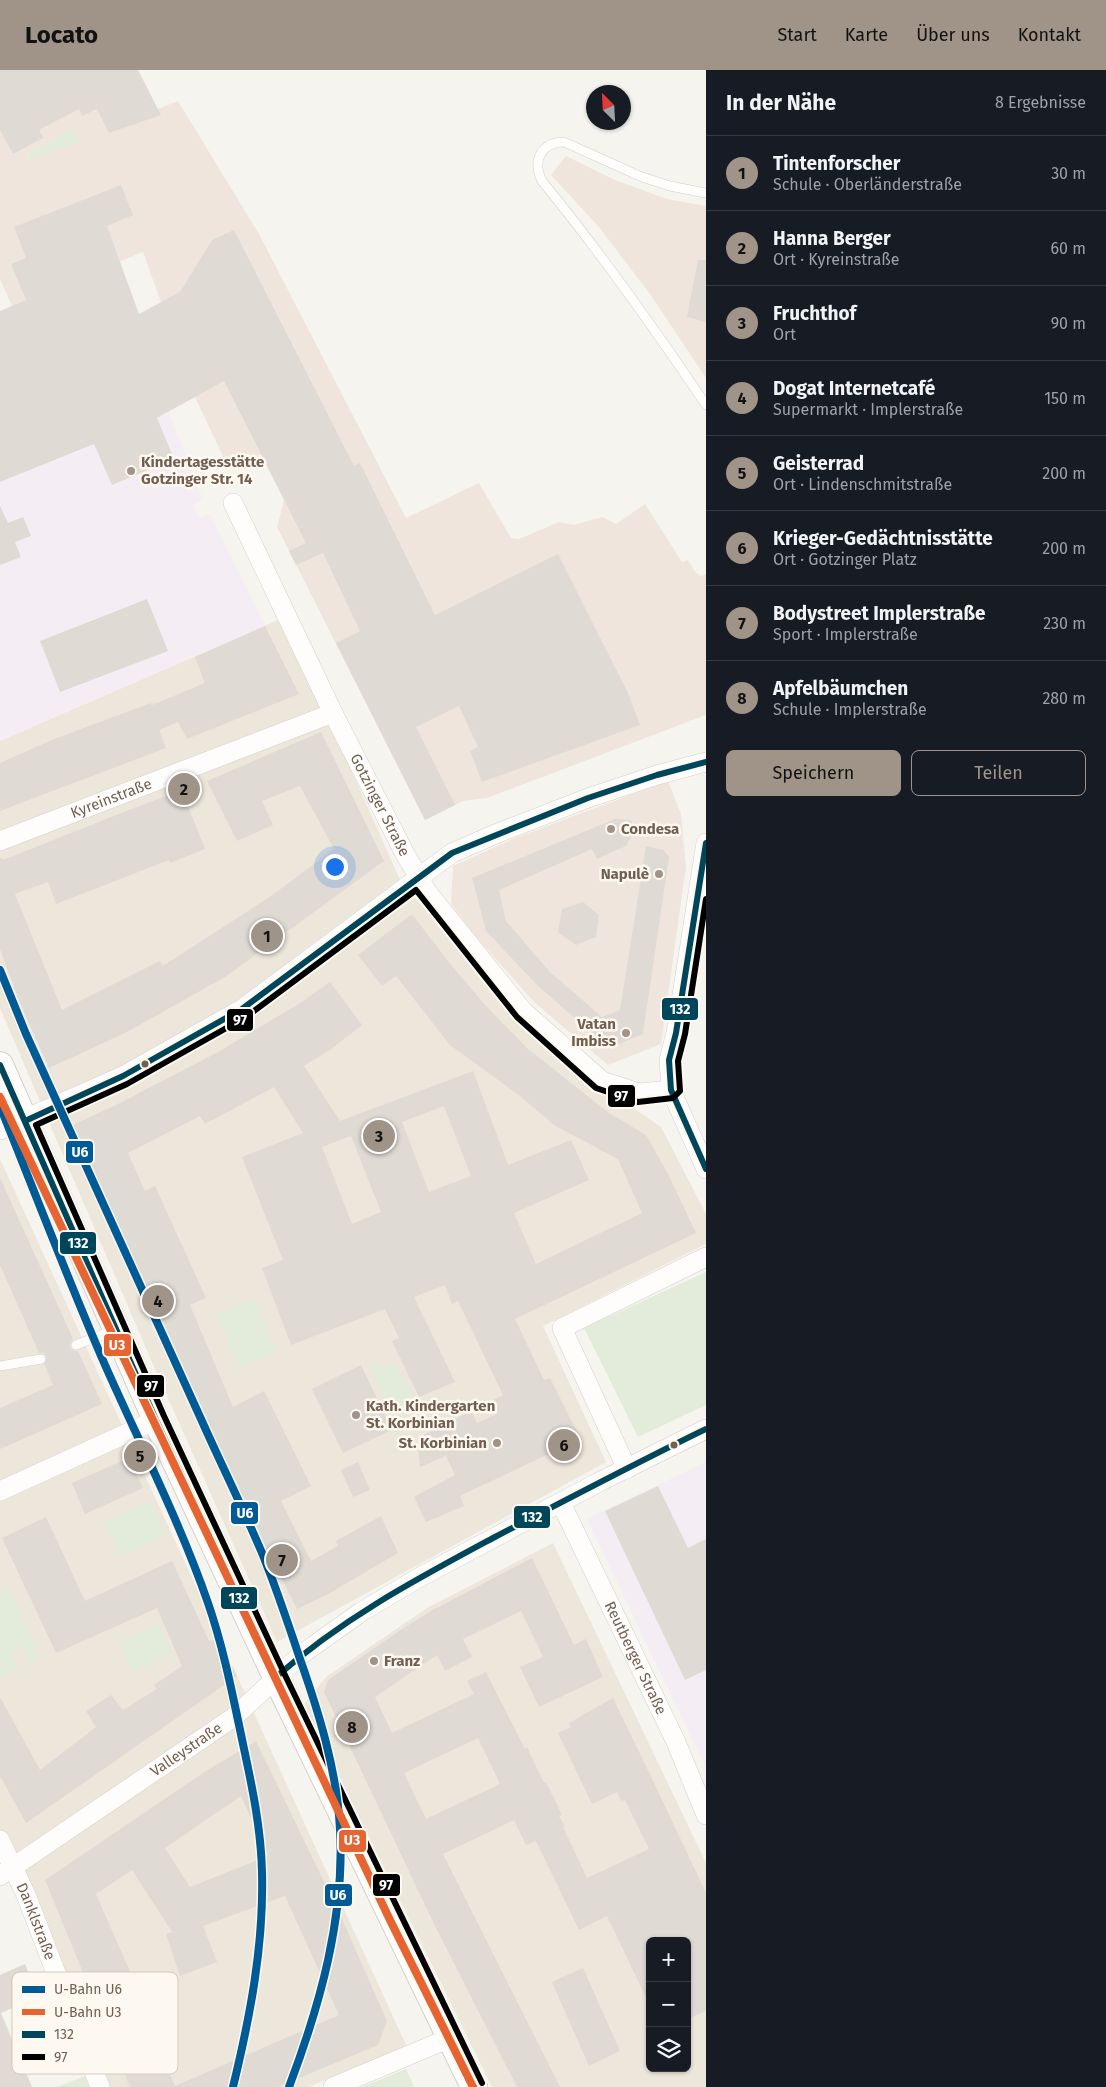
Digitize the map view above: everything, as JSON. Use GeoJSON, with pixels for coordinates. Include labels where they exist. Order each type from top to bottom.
{"type":"FeatureCollection","features":[{"type":"Feature","properties":{"kind":"main road"},"geometry":{"type":"LineString","coordinates":[[0,1065],[10,1126],[116,1329],[156,1420],[276,1677],[474,2087]]}},
{"type":"Feature","properties":{"kind":"street","name":"Gotzinger Straße"},"geometry":{"type":"LineString","coordinates":[[232,503],[333,713],[418,878],[523,1011],[602,1081],[639,1093],[671,1090]]}},
{"type":"Feature","properties":{"kind":"street","name":"Kyreinstraße"},"geometry":{"type":"LineString","coordinates":[[0,841],[333,713]]}},
{"type":"Feature","properties":{"kind":"street"},"geometry":{"type":"LineString","coordinates":[[10,1126],[123,1076],[242,1009],[452,853],[498,832],[588,798],[657,775],[706,762]]}},
{"type":"Feature","properties":{"kind":"street"},"geometry":{"type":"LineString","coordinates":[[706,843],[676,1033],[669,1060],[671,1090],[706,1169]]}},
{"type":"Feature","properties":{"kind":"street"},"geometry":{"type":"LineString","coordinates":[[627,1468],[562,1328],[706,1257]]}},
{"type":"Feature","properties":{"kind":"street"},"geometry":{"type":"LineString","coordinates":[[0,1491],[156,1420]]}},
{"type":"Feature","properties":{"kind":"street","name":"Valleystraße"},"geometry":{"type":"LineString","coordinates":[[7,1871],[234,1717],[276,1677],[321,1639],[360,1612],[428,1572],[706,1429]]}},
{"type":"Feature","properties":{"kind":"street","name":"Reutberger Straße"},"geometry":{"type":"LineString","coordinates":[[561,1503],[676,1742],[706,1815]]}},
{"type":"Feature","properties":{"kind":"street","name":"Danklstraße"},"geometry":{"type":"LineString","coordinates":[[0,1840],[7,1871],[56,1972]]}},
{"type":"Feature","properties":{"kind":"street"},"geometry":{"type":"LineString","coordinates":[[333,2087],[450,2038]]}},
{"type":"Feature","properties":{"kind":"street","name":"Danklstraße"},"geometry":{"type":"LineString","coordinates":[[95,2074],[100,2087]]}},
{"type":"Feature","properties":{"kind":"lane"},"geometry":{"type":"LineString","coordinates":[[706,193],[670,186],[642,176],[564,142],[556,142],[548,146],[537,161],[537,171],[542,181],[595,246],[638,304],[706,405]]}},
{"type":"Feature","properties":{"kind":"lane"},"geometry":{"type":"LineString","coordinates":[[76,1345],[116,1329]]}},
{"type":"Feature","properties":{"kind":"lane"},"geometry":{"type":"LineString","coordinates":[[0,1366],[42,1359]]}},
{"type":"Feature","properties":{"kind":"shaded area"},"geometry":{"type":"Polygon","coordinates":[[[0,70],[158,109],[178,101],[259,234],[406,518],[479,483],[511,538],[519,539],[559,522],[574,525],[602,517],[616,524],[645,504],[682,562],[688,560],[695,572],[701,576],[706,574],[706,715],[487,798],[463,801],[425,820],[277,527],[284,500],[261,454],[229,469],[195,397],[143,252],[12,306],[0,279],[0,70]],[[73,130],[26,154],[29,160],[73,130]]]}},
{"type":"Feature","properties":{"kind":"shaded area"},"geometry":{"type":"Polygon","coordinates":[[[566,156],[615,180],[667,199],[706,206],[706,378],[650,294],[599,227],[551,175],[566,156]]]}},
{"type":"Feature","properties":{"kind":"shaded area"},"geometry":{"type":"Polygon","coordinates":[[[169,413],[203,500],[193,505],[194,508],[199,519],[210,514],[265,626],[0,741],[0,482],[169,413]]]}},
{"type":"Feature","properties":{"kind":"shaded area"},"geometry":{"type":"Polygon","coordinates":[[[278,620],[330,722],[400,880],[539,1043],[661,1127],[706,1214],[706,1244],[543,1326],[606,1462],[277,1642],[151,1360],[0,1008],[0,741],[278,620]]]}},
{"type":"Feature","properties":{"kind":"shaded area"},"geometry":{"type":"Polygon","coordinates":[[[668,781],[681,814],[686,867],[661,1044],[608,1065],[534,1002],[477,938],[451,904],[453,866],[520,836],[668,781]]]}},
{"type":"Feature","properties":{"kind":"shaded area"},"geometry":{"type":"Polygon","coordinates":[[[0,1159],[407,2047],[308,2087],[110,2087],[105,2074],[178,2074],[178,1972],[63,1972],[19,1864],[0,1875],[0,1159]]]}},
{"type":"Feature","properties":{"kind":"shaded area"},"geometry":{"type":"Polygon","coordinates":[[[706,1462],[706,1768],[587,1519],[706,1462]]]}},
{"type":"Feature","properties":{"kind":"shaded area"},"geometry":{"type":"Polygon","coordinates":[[[553,1543],[706,1863],[706,2087],[492,2087],[304,1704],[326,1677],[427,1608],[553,1543]]]}},
{"type":"Feature","properties":{"kind":"green space"},"geometry":{"type":"Polygon","coordinates":[[[73,129],[79,143],[28,160],[26,154],[73,129]]]}},
{"type":"Feature","properties":{"kind":"green space"},"geometry":{"type":"Polygon","coordinates":[[[706,1272],[706,1405],[638,1437],[584,1328],[706,1272]]]}},
{"type":"Feature","properties":{"kind":"green space"},"geometry":{"type":"Polygon","coordinates":[[[254,1299],[277,1351],[240,1368],[216,1314],[254,1299]]]}},
{"type":"Feature","properties":{"kind":"green space"},"geometry":{"type":"Polygon","coordinates":[[[396,1361],[416,1403],[392,1414],[370,1368],[378,1364],[382,1368],[396,1361]]]}},
{"type":"Feature","properties":{"kind":"green space"},"geometry":{"type":"Polygon","coordinates":[[[150,1501],[166,1535],[120,1556],[104,1523],[150,1501]]]}},
{"type":"Feature","properties":{"kind":"green space"},"geometry":{"type":"Polygon","coordinates":[[[9,1588],[41,1659],[30,1664],[22,1647],[11,1652],[18,1669],[0,1678],[0,1592],[9,1588]]]}},
{"type":"Feature","properties":{"kind":"green space"},"geometry":{"type":"Polygon","coordinates":[[[160,1624],[173,1655],[133,1672],[120,1641],[160,1624]]]}},
{"type":"Feature","properties":{"kind":"green space"},"geometry":{"type":"Polygon","coordinates":[[[406,2069],[414,2087],[362,2087],[406,2069]]]}},
{"type":"Feature","properties":{"kind":"green space"},"geometry":{"type":"Polygon","coordinates":[[[85,2076],[89,2087],[57,2087],[85,2076]]]}},
{"type":"Feature","properties":{"kind":"building"},"geometry":{"type":"Polygon","coordinates":[[[0,70],[138,70],[161,115],[109,133],[97,109],[82,116],[79,109],[39,130],[43,138],[13,154],[0,130],[0,70]]]}},
{"type":"Feature","properties":{"kind":"building"},"geometry":{"type":"Polygon","coordinates":[[[121,185],[133,215],[107,226],[139,314],[180,292],[212,240],[234,230],[354,466],[360,463],[435,615],[558,554],[628,693],[640,725],[482,782],[470,751],[478,747],[459,706],[416,727],[455,805],[425,820],[336,643],[360,631],[323,553],[296,565],[289,551],[306,543],[224,381],[157,418],[174,459],[112,485],[94,444],[0,482],[0,311],[26,300],[11,264],[26,258],[14,227],[121,185]]]}},
{"type":"Feature","properties":{"kind":"building"},"geometry":{"type":"Polygon","coordinates":[[[698,260],[706,260],[706,322],[687,317],[698,260]]]}},
{"type":"Feature","properties":{"kind":"building"},"geometry":{"type":"Polygon","coordinates":[[[0,506],[8,523],[23,517],[31,536],[15,542],[21,557],[0,565],[0,506]]]}},
{"type":"Feature","properties":{"kind":"building"},"geometry":{"type":"Polygon","coordinates":[[[147,599],[168,651],[60,692],[40,641],[147,599]]]}},
{"type":"Feature","properties":{"kind":"building"},"geometry":{"type":"Polygon","coordinates":[[[265,626],[299,694],[187,739],[178,722],[159,730],[166,748],[0,811],[0,763],[54,739],[151,703],[152,705],[205,683],[195,657],[265,626]]]}},
{"type":"Feature","properties":{"kind":"building"},"geometry":{"type":"Polygon","coordinates":[[[321,732],[384,861],[225,977],[127,1032],[49,1068],[19,1001],[0,949],[0,858],[3,860],[182,790],[205,849],[170,863],[169,860],[56,904],[48,882],[15,894],[62,1010],[160,961],[163,966],[271,896],[334,849],[300,786],[262,801],[273,825],[237,841],[207,781],[321,732]]]}},
{"type":"Feature","properties":{"kind":"building"},"geometry":{"type":"Polygon","coordinates":[[[615,819],[631,820],[635,830],[626,846],[597,859],[592,849],[499,890],[506,921],[550,972],[602,1017],[620,1010],[646,846],[663,850],[669,857],[643,1034],[609,1048],[538,986],[486,931],[472,878],[615,819]]]}},
{"type":"Feature","properties":{"kind":"building"},"geometry":{"type":"Polygon","coordinates":[[[583,902],[599,915],[596,937],[576,945],[558,932],[562,909],[583,902]]]}},
{"type":"Feature","properties":{"kind":"building"},"geometry":{"type":"Polygon","coordinates":[[[412,914],[451,965],[487,1007],[528,1049],[609,1113],[646,1135],[668,1174],[696,1233],[515,1319],[544,1380],[550,1378],[578,1434],[572,1437],[581,1455],[561,1464],[555,1451],[460,1496],[464,1506],[426,1522],[414,1497],[455,1475],[446,1456],[420,1467],[418,1445],[421,1436],[471,1411],[477,1423],[497,1414],[491,1401],[503,1395],[458,1301],[452,1304],[445,1285],[414,1297],[455,1382],[419,1397],[392,1341],[399,1338],[385,1309],[291,1345],[262,1268],[283,1260],[242,1157],[303,1133],[274,1087],[205,1124],[200,1116],[128,1153],[145,1191],[155,1186],[206,1298],[190,1305],[233,1407],[264,1391],[311,1486],[281,1501],[311,1561],[338,1546],[336,1541],[381,1516],[398,1553],[328,1594],[297,1609],[194,1407],[69,1127],[218,1052],[300,1003],[330,982],[362,1025],[331,1049],[304,1066],[340,1121],[473,1071],[508,1165],[571,1140],[589,1180],[514,1213],[536,1264],[642,1213],[618,1159],[554,1125],[520,1096],[450,1045],[396,976],[382,986],[358,955],[412,914]],[[444,1106],[402,1122],[429,1192],[471,1176],[444,1106]],[[351,1136],[322,1147],[352,1224],[381,1212],[351,1136]]]}},
{"type":"Feature","properties":{"kind":"building"},"geometry":{"type":"Polygon","coordinates":[[[0,1178],[73,1339],[70,1348],[78,1351],[102,1404],[0,1449],[0,1408],[53,1385],[44,1364],[47,1357],[44,1353],[39,1353],[0,1265],[0,1178]]]}},
{"type":"Feature","properties":{"kind":"building","name":"St. Korbinian"},"geometry":{"type":"Polygon","coordinates":[[[361,1365],[392,1430],[343,1453],[312,1389],[361,1365]]]}},
{"type":"Feature","properties":{"kind":"building"},"geometry":{"type":"Polygon","coordinates":[[[129,1458],[143,1488],[85,1514],[72,1483],[129,1458]]]}},
{"type":"Feature","properties":{"kind":"building"},"geometry":{"type":"Polygon","coordinates":[[[358,1462],[370,1490],[353,1497],[341,1470],[358,1462]]]}},
{"type":"Feature","properties":{"kind":"building"},"geometry":{"type":"Polygon","coordinates":[[[658,1486],[688,1548],[706,1539],[706,1670],[685,1680],[605,1511],[658,1486]]]}},
{"type":"Feature","properties":{"kind":"building"},"geometry":{"type":"Polygon","coordinates":[[[46,1517],[85,1601],[172,1561],[209,1641],[218,1638],[237,1676],[26,1823],[0,1776],[0,1697],[40,1770],[96,1727],[86,1711],[111,1695],[123,1710],[157,1689],[154,1685],[182,1666],[157,1608],[56,1653],[2,1538],[46,1517]]]}},
{"type":"Feature","properties":{"kind":"building"},"geometry":{"type":"Polygon","coordinates":[[[532,1558],[574,1645],[586,1639],[603,1677],[539,1707],[520,1667],[543,1657],[521,1611],[463,1639],[472,1657],[445,1671],[437,1655],[375,1697],[392,1733],[474,1694],[467,1681],[486,1672],[525,1749],[527,1747],[544,1783],[546,1782],[562,1815],[559,1816],[565,1827],[563,1827],[587,1878],[649,1849],[625,1800],[621,1801],[617,1792],[592,1804],[558,1733],[571,1727],[569,1723],[613,1698],[706,1893],[706,2011],[691,2017],[691,1937],[646,1937],[646,1998],[607,1916],[579,1930],[536,1841],[526,1845],[514,1820],[443,1854],[560,2087],[517,2087],[434,1924],[324,1692],[328,1680],[431,1611],[532,1558]],[[478,1738],[404,1773],[426,1819],[500,1784],[478,1738]]]}},
{"type":"Feature","properties":{"kind":"building"},"geometry":{"type":"Polygon","coordinates":[[[256,1741],[342,1919],[387,2021],[378,2045],[278,2087],[130,2087],[125,2074],[170,2074],[175,2086],[339,2015],[285,1896],[203,1926],[217,1962],[180,1976],[166,1934],[172,1932],[132,1870],[96,1894],[130,1972],[83,1972],[45,1880],[206,1771],[256,1741]],[[241,1796],[165,1848],[190,1887],[268,1856],[241,1796]]]}},
{"type":"Feature","properties":{"kind":"building"},"geometry":{"type":"Polygon","coordinates":[[[25,1964],[28,1972],[12,1972],[12,2008],[1,2013],[12,2039],[12,2074],[27,2074],[32,2087],[0,2087],[0,1975],[25,1964]]]}},
{"type":"Feature","properties":{"kind":"building"},"geometry":{"type":"Polygon","coordinates":[[[583,1968],[620,2051],[589,2066],[552,1982],[583,1968]]]}},
{"type":"Feature","properties":{"kind":"metro line","name":"U6"},"geometry":{"type":"LineString","coordinates":[[0,970],[26,1034],[262,1553],[282,1605],[326,1742],[335,1786],[340,1829],[341,1862],[338,1895],[334,1928],[320,1993],[289,2087]]}},
{"type":"Feature","properties":{"kind":"metro line","name":"U3"},"geometry":{"type":"LineString","coordinates":[[0,1097],[389,1918],[473,2087]]}},
{"type":"Feature","properties":{"kind":"metro line","name":"U6"},"geometry":{"type":"LineString","coordinates":[[0,1106],[91,1333],[185,1543],[214,1620],[228,1673],[250,1776],[260,1839],[262,1872],[261,1927],[255,1981],[233,2087]]}},
{"type":"Feature","properties":{"kind":"transit line","name":"132"},"geometry":{"type":"LineString","coordinates":[[25,1121],[123,1076],[242,1009],[452,853],[588,798],[657,775],[706,762]]}},
{"type":"Feature","properties":{"kind":"transit line","name":"132"},"geometry":{"type":"LineString","coordinates":[[706,843],[676,1033],[669,1060],[671,1090],[706,1169]]}},
{"type":"Feature","properties":{"kind":"transit line","name":"97"},"geometry":{"type":"LineString","coordinates":[[482,2083],[284,1673],[164,1416],[36,1125],[127,1084],[246,1017],[416,890],[517,1017],[596,1088],[638,1102],[673,1098],[680,1091],[678,1061],[685,1034],[706,899]]}},
{"type":"Feature","properties":{"kind":"transit line","name":"132"},"geometry":{"type":"LineString","coordinates":[[0,1065],[156,1420],[276,1677],[327,1636],[380,1601],[493,1538],[706,1429]]}},
{"type":"Feature","properties":{"kind":"place","name":"Kindertagesstätte Gotzinger Str. 14"},"geometry":{"type":"Point","coordinates":[131,471]}},
{"type":"Feature","properties":{"kind":"place","name":"Hanna Berger"},"geometry":{"type":"Point","coordinates":[184,789]}},
{"type":"Feature","properties":{"kind":"place","name":"Condesa"},"geometry":{"type":"Point","coordinates":[611,829]}},
{"type":"Feature","properties":{"kind":"place","name":"Napulè"},"geometry":{"type":"Point","coordinates":[659,874]}},
{"type":"Feature","properties":{"kind":"place","name":"Tintenforscher"},"geometry":{"type":"Point","coordinates":[267,936]}},
{"type":"Feature","properties":{"kind":"place","name":"Vatan Imbiss"},"geometry":{"type":"Point","coordinates":[626,1033]}},
{"type":"Feature","properties":{"kind":"place","name":"Fruchthof"},"geometry":{"type":"Point","coordinates":[379,1136]}},
{"type":"Feature","properties":{"kind":"place","name":"Dogat Internetcafé"},"geometry":{"type":"Point","coordinates":[158,1301]}},
{"type":"Feature","properties":{"kind":"place","name":"Kath. Kindergarten St. Korbinian"},"geometry":{"type":"Point","coordinates":[356,1415]}},
{"type":"Feature","properties":{"kind":"place","name":"St. Korbinian"},"geometry":{"type":"Point","coordinates":[497,1443]}},
{"type":"Feature","properties":{"kind":"place","name":"Krieger-Gedächtnisstätte"},"geometry":{"type":"Point","coordinates":[564,1445]}},
{"type":"Feature","properties":{"kind":"place","name":"Geisterrad"},"geometry":{"type":"Point","coordinates":[140,1456]}},
{"type":"Feature","properties":{"kind":"place","name":"Bodystreet Implerstraße"},"geometry":{"type":"Point","coordinates":[282,1560]}},
{"type":"Feature","properties":{"kind":"place","name":"Franz"},"geometry":{"type":"Point","coordinates":[374,1661]}},
{"type":"Feature","properties":{"kind":"place","name":"Apfelbäumchen"},"geometry":{"type":"Point","coordinates":[352,1727]}}]}
